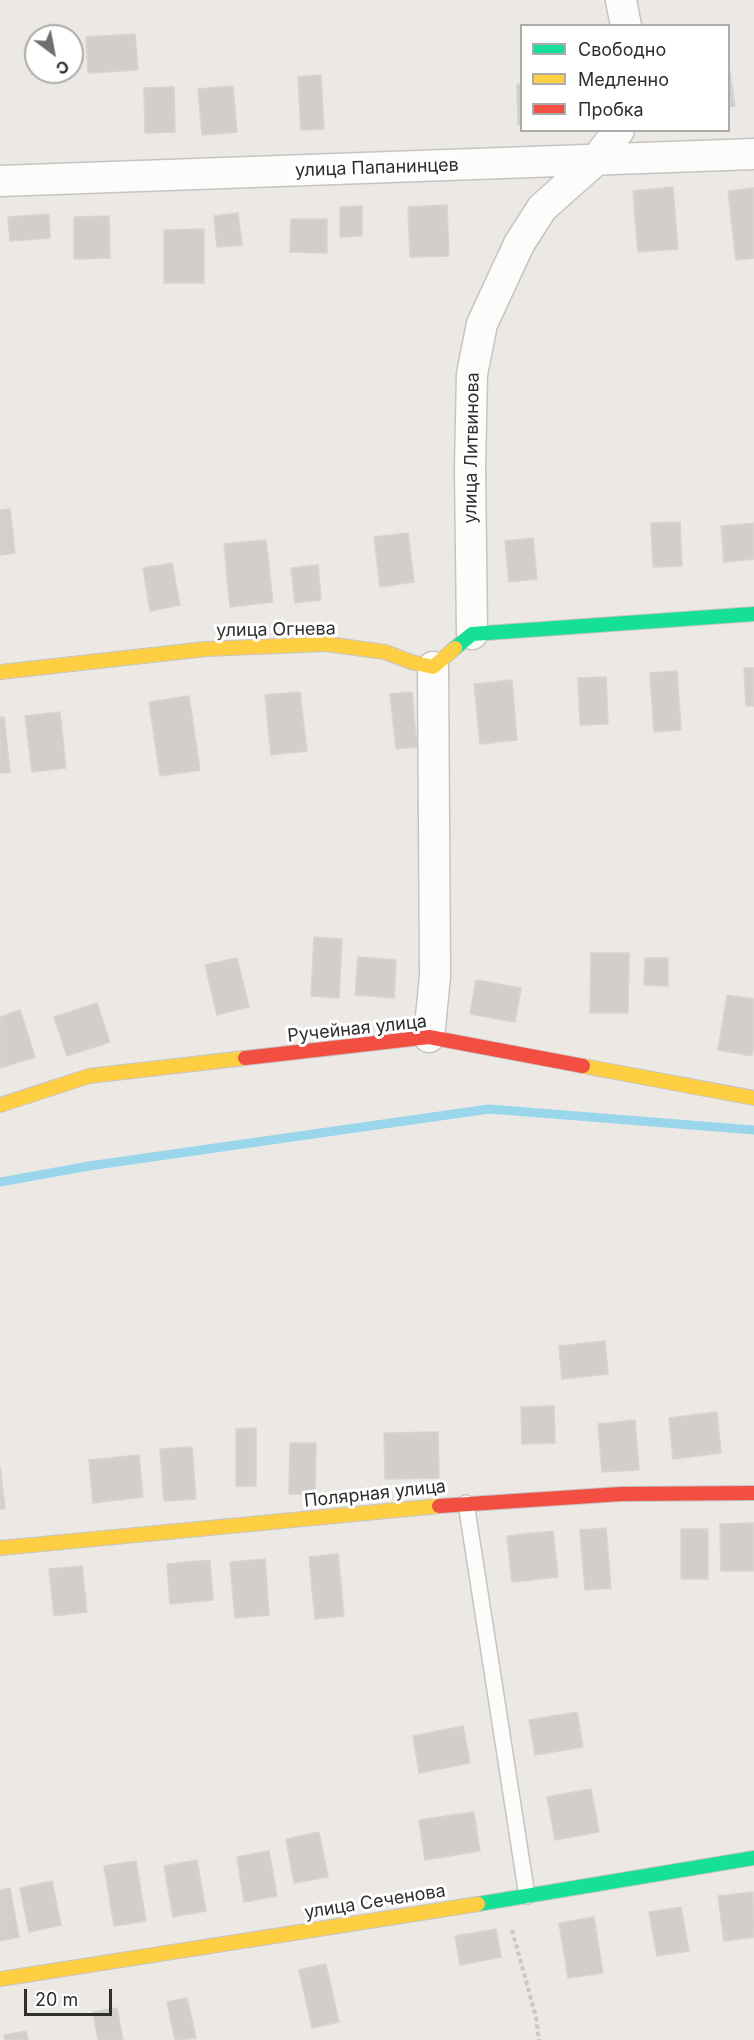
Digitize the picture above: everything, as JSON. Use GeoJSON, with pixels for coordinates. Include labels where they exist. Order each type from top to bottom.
{"type":"FeatureCollection","features":[{"type":"Feature","properties":{"kind":"street"},"geometry":{"type":"LineString","coordinates":[[621,0],[626,24]]}},
{"type":"Feature","properties":{"kind":"street","name":"улица Литвинова"},"geometry":{"type":"LineString","coordinates":[[472,634],[470,468],[472,374],[482,324],[519,244],[542,208],[596,160],[617,132]]}},
{"type":"Feature","properties":{"kind":"street","name":"улица Папанинцев"},"geometry":{"type":"LineString","coordinates":[[0,181],[754,154]]}},
{"type":"Feature","properties":{"kind":"street"},"geometry":{"type":"LineString","coordinates":[[429,1037],[435,976],[433,667],[472,634],[754,614]]}},
{"type":"Feature","properties":{"kind":"street","name":"улица Огнева"},"geometry":{"type":"LineString","coordinates":[[0,672],[206,649],[326,644],[385,652],[433,667]]}},
{"type":"Feature","properties":{"kind":"street","name":"Ручейная улица"},"geometry":{"type":"LineString","coordinates":[[0,1105],[89,1076],[429,1037],[754,1098]]}},
{"type":"Feature","properties":{"kind":"street","name":"Полярная улица"},"geometry":{"type":"LineString","coordinates":[[0,1548],[466,1503],[621,1494],[754,1493]]}},
{"type":"Feature","properties":{"kind":"street","name":"улица Сеченова"},"geometry":{"type":"LineString","coordinates":[[0,1979],[754,1858]]}},
{"type":"Feature","properties":{"kind":"lane"},"geometry":{"type":"LineString","coordinates":[[466,1503],[527,1896]]}},
{"type":"Feature","properties":{"kind":"path"},"geometry":{"type":"LineString","coordinates":[[503,1900],[536,2017],[539,2040]]}},
{"type":"Feature","properties":{"kind":"building"},"geometry":{"type":"Polygon","coordinates":[[[135,34],[138,70],[88,73],[86,37],[135,34]]]}},
{"type":"Feature","properties":{"kind":"building"},"geometry":{"type":"Polygon","coordinates":[[[730,73],[735,106],[730,107],[730,73]]]}},
{"type":"Feature","properties":{"kind":"building"},"geometry":{"type":"Polygon","coordinates":[[[321,75],[324,129],[301,130],[298,77],[321,75]]]}},
{"type":"Feature","properties":{"kind":"building"},"geometry":{"type":"Polygon","coordinates":[[[517,84],[520,84],[520,125],[518,125],[517,84]]]}},
{"type":"Feature","properties":{"kind":"building"},"geometry":{"type":"Polygon","coordinates":[[[233,86],[237,132],[202,135],[198,89],[233,86]]]}},
{"type":"Feature","properties":{"kind":"building"},"geometry":{"type":"Polygon","coordinates":[[[174,87],[175,132],[145,133],[144,88],[174,87]]]}},
{"type":"Feature","properties":{"kind":"building"},"geometry":{"type":"Polygon","coordinates":[[[673,187],[678,249],[638,252],[633,191],[673,187]]]}},
{"type":"Feature","properties":{"kind":"building"},"geometry":{"type":"Polygon","coordinates":[[[754,188],[754,258],[736,260],[728,191],[754,188]]]}},
{"type":"Feature","properties":{"kind":"building"},"geometry":{"type":"Polygon","coordinates":[[[447,205],[449,256],[410,257],[408,207],[447,205]]]}},
{"type":"Feature","properties":{"kind":"building"},"geometry":{"type":"Polygon","coordinates":[[[362,206],[362,236],[340,237],[340,207],[362,206]]]}},
{"type":"Feature","properties":{"kind":"building"},"geometry":{"type":"Polygon","coordinates":[[[238,213],[242,245],[217,247],[214,216],[238,213]]]}},
{"type":"Feature","properties":{"kind":"building"},"geometry":{"type":"Polygon","coordinates":[[[49,214],[50,238],[10,241],[8,217],[49,214]]]}},
{"type":"Feature","properties":{"kind":"building"},"geometry":{"type":"Polygon","coordinates":[[[109,216],[110,258],[74,259],[74,217],[109,216]]]}},
{"type":"Feature","properties":{"kind":"building"},"geometry":{"type":"Polygon","coordinates":[[[291,219],[327,219],[327,253],[290,252],[291,219]]]}},
{"type":"Feature","properties":{"kind":"building"},"geometry":{"type":"Polygon","coordinates":[[[204,229],[204,283],[164,283],[164,230],[204,229]]]}},
{"type":"Feature","properties":{"kind":"building"},"geometry":{"type":"Polygon","coordinates":[[[10,509],[15,553],[0,555],[0,510],[10,509]]]}},
{"type":"Feature","properties":{"kind":"building"},"geometry":{"type":"Polygon","coordinates":[[[680,522],[682,566],[653,567],[651,523],[680,522]]]}},
{"type":"Feature","properties":{"kind":"building"},"geometry":{"type":"Polygon","coordinates":[[[754,523],[754,559],[724,562],[721,526],[754,523]]]}},
{"type":"Feature","properties":{"kind":"building"},"geometry":{"type":"Polygon","coordinates":[[[408,533],[414,582],[380,587],[374,537],[408,533]]]}},
{"type":"Feature","properties":{"kind":"building"},"geometry":{"type":"Polygon","coordinates":[[[533,538],[537,579],[509,582],[505,541],[533,538]]]}},
{"type":"Feature","properties":{"kind":"building"},"geometry":{"type":"Polygon","coordinates":[[[266,540],[273,602],[230,607],[224,544],[266,540]]]}},
{"type":"Feature","properties":{"kind":"building"},"geometry":{"type":"Polygon","coordinates":[[[172,563],[180,605],[150,611],[143,568],[172,563]]]}},
{"type":"Feature","properties":{"kind":"building"},"geometry":{"type":"Polygon","coordinates":[[[318,565],[321,600],[295,603],[291,568],[318,565]]]}},
{"type":"Feature","properties":{"kind":"building"},"geometry":{"type":"Polygon","coordinates":[[[744,668],[754,668],[754,706],[746,706],[744,668]]]}},
{"type":"Feature","properties":{"kind":"building"},"geometry":{"type":"Polygon","coordinates":[[[677,671],[681,730],[654,732],[650,673],[677,671]]]}},
{"type":"Feature","properties":{"kind":"building"},"geometry":{"type":"Polygon","coordinates":[[[606,677],[608,724],[580,725],[578,678],[606,677]]]}},
{"type":"Feature","properties":{"kind":"building"},"geometry":{"type":"Polygon","coordinates":[[[512,680],[517,740],[480,744],[474,684],[512,680]]]}},
{"type":"Feature","properties":{"kind":"building"},"geometry":{"type":"Polygon","coordinates":[[[300,692],[307,751],[271,755],[265,695],[300,692]]]}},
{"type":"Feature","properties":{"kind":"building"},"geometry":{"type":"Polygon","coordinates":[[[412,692],[417,747],[396,749],[390,694],[412,692]]]}},
{"type":"Feature","properties":{"kind":"building"},"geometry":{"type":"Polygon","coordinates":[[[189,696],[200,770],[160,776],[149,702],[189,696]]]}},
{"type":"Feature","properties":{"kind":"building"},"geometry":{"type":"Polygon","coordinates":[[[60,712],[66,768],[32,772],[25,716],[60,712]]]}},
{"type":"Feature","properties":{"kind":"building"},"geometry":{"type":"Polygon","coordinates":[[[0,717],[4,717],[10,772],[0,773],[0,717]]]}},
{"type":"Feature","properties":{"kind":"building"},"geometry":{"type":"Polygon","coordinates":[[[314,937],[342,939],[339,998],[311,996],[314,937]]]}},
{"type":"Feature","properties":{"kind":"building"},"geometry":{"type":"Polygon","coordinates":[[[591,953],[629,953],[628,1013],[590,1013],[591,953]]]}},
{"type":"Feature","properties":{"kind":"building"},"geometry":{"type":"Polygon","coordinates":[[[358,957],[396,960],[394,998],[355,995],[358,957]]]}},
{"type":"Feature","properties":{"kind":"building"},"geometry":{"type":"Polygon","coordinates":[[[237,958],[249,1007],[217,1015],[205,965],[237,958]]]}},
{"type":"Feature","properties":{"kind":"building"},"geometry":{"type":"Polygon","coordinates":[[[645,958],[668,958],[668,986],[644,985],[645,958]]]}},
{"type":"Feature","properties":{"kind":"building"},"geometry":{"type":"Polygon","coordinates":[[[476,980],[521,988],[515,1022],[470,1014],[476,980]]]}},
{"type":"Feature","properties":{"kind":"building"},"geometry":{"type":"Polygon","coordinates":[[[727,995],[754,999],[752,1056],[718,1050],[727,995]]]}},
{"type":"Feature","properties":{"kind":"building"},"geometry":{"type":"Polygon","coordinates":[[[97,1003],[110,1042],[67,1056],[54,1017],[97,1003]]]}},
{"type":"Feature","properties":{"kind":"building"},"geometry":{"type":"Polygon","coordinates":[[[20,1010],[35,1057],[0,1068],[0,1017],[20,1010]]]}},
{"type":"Feature","properties":{"kind":"building"},"geometry":{"type":"Polygon","coordinates":[[[605,1341],[608,1374],[562,1379],[559,1346],[605,1341]]]}},
{"type":"Feature","properties":{"kind":"building"},"geometry":{"type":"Polygon","coordinates":[[[554,1406],[555,1443],[522,1444],[521,1407],[554,1406]]]}},
{"type":"Feature","properties":{"kind":"building"},"geometry":{"type":"Polygon","coordinates":[[[717,1412],[721,1453],[673,1459],[669,1418],[717,1412]]]}},
{"type":"Feature","properties":{"kind":"building"},"geometry":{"type":"Polygon","coordinates":[[[635,1420],[639,1470],[602,1472],[598,1424],[635,1420]]]}},
{"type":"Feature","properties":{"kind":"building"},"geometry":{"type":"Polygon","coordinates":[[[256,1428],[256,1486],[236,1486],[236,1429],[256,1428]]]}},
{"type":"Feature","properties":{"kind":"building"},"geometry":{"type":"Polygon","coordinates":[[[438,1432],[439,1478],[385,1479],[384,1433],[438,1432]]]}},
{"type":"Feature","properties":{"kind":"building"},"geometry":{"type":"Polygon","coordinates":[[[290,1443],[316,1443],[315,1495],[289,1494],[290,1443]]]}},
{"type":"Feature","properties":{"kind":"building"},"geometry":{"type":"Polygon","coordinates":[[[192,1447],[196,1499],[164,1501],[160,1449],[192,1447]]]}},
{"type":"Feature","properties":{"kind":"building"},"geometry":{"type":"Polygon","coordinates":[[[139,1455],[143,1497],[93,1503],[89,1460],[139,1455]]]}},
{"type":"Feature","properties":{"kind":"building"},"geometry":{"type":"Polygon","coordinates":[[[0,1467],[5,1509],[0,1509],[0,1467]]]}},
{"type":"Feature","properties":{"kind":"building"},"geometry":{"type":"Polygon","coordinates":[[[754,1523],[754,1571],[721,1571],[720,1524],[754,1523]]]}},
{"type":"Feature","properties":{"kind":"building"},"geometry":{"type":"Polygon","coordinates":[[[606,1528],[611,1588],[585,1590],[580,1530],[606,1528]]]}},
{"type":"Feature","properties":{"kind":"building"},"geometry":{"type":"Polygon","coordinates":[[[681,1529],[708,1529],[708,1579],[681,1579],[681,1529]]]}},
{"type":"Feature","properties":{"kind":"building"},"geometry":{"type":"Polygon","coordinates":[[[553,1531],[558,1577],[512,1582],[507,1536],[553,1531]]]}},
{"type":"Feature","properties":{"kind":"building"},"geometry":{"type":"Polygon","coordinates":[[[338,1554],[344,1616],[315,1619],[309,1557],[338,1554]]]}},
{"type":"Feature","properties":{"kind":"building"},"geometry":{"type":"Polygon","coordinates":[[[265,1559],[269,1615],[235,1618],[230,1562],[265,1559]]]}},
{"type":"Feature","properties":{"kind":"building"},"geometry":{"type":"Polygon","coordinates":[[[210,1560],[213,1600],[170,1604],[167,1564],[210,1560]]]}},
{"type":"Feature","properties":{"kind":"building"},"geometry":{"type":"Polygon","coordinates":[[[82,1566],[87,1612],[54,1616],[49,1569],[82,1566]]]}},
{"type":"Feature","properties":{"kind":"building"},"geometry":{"type":"Polygon","coordinates":[[[577,1712],[583,1747],[535,1755],[529,1720],[577,1712]]]}},
{"type":"Feature","properties":{"kind":"building"},"geometry":{"type":"Polygon","coordinates":[[[463,1726],[470,1763],[419,1773],[413,1736],[463,1726]]]}},
{"type":"Feature","properties":{"kind":"building"},"geometry":{"type":"Polygon","coordinates":[[[591,1789],[599,1832],[555,1840],[547,1797],[591,1789]]]}},
{"type":"Feature","properties":{"kind":"building"},"geometry":{"type":"Polygon","coordinates":[[[474,1812],[480,1851],[425,1860],[419,1820],[474,1812]]]}},
{"type":"Feature","properties":{"kind":"building"},"geometry":{"type":"Polygon","coordinates":[[[319,1832],[328,1877],[294,1883],[286,1839],[319,1832]]]}},
{"type":"Feature","properties":{"kind":"building"},"geometry":{"type":"Polygon","coordinates":[[[269,1851],[277,1896],[244,1902],[237,1857],[269,1851]]]}},
{"type":"Feature","properties":{"kind":"building"},"geometry":{"type":"Polygon","coordinates":[[[197,1860],[206,1911],[173,1917],[164,1866],[197,1860]]]}},
{"type":"Feature","properties":{"kind":"building"},"geometry":{"type":"Polygon","coordinates":[[[136,1861],[146,1921],[114,1926],[104,1866],[136,1861]]]}},
{"type":"Feature","properties":{"kind":"building"},"geometry":{"type":"Polygon","coordinates":[[[52,1881],[61,1925],[29,1932],[20,1888],[52,1881]]]}},
{"type":"Feature","properties":{"kind":"building"},"geometry":{"type":"Polygon","coordinates":[[[10,1888],[19,1937],[0,1941],[0,1890],[10,1888]]]}},
{"type":"Feature","properties":{"kind":"building"},"geometry":{"type":"Polygon","coordinates":[[[753,1892],[754,1937],[724,1941],[718,1896],[753,1892]]]}},
{"type":"Feature","properties":{"kind":"building"},"geometry":{"type":"Polygon","coordinates":[[[681,1907],[689,1951],[657,1956],[649,1912],[681,1907]]]}},
{"type":"Feature","properties":{"kind":"building"},"geometry":{"type":"Polygon","coordinates":[[[594,1917],[603,1973],[568,1978],[559,1923],[594,1917]]]}},
{"type":"Feature","properties":{"kind":"building"},"geometry":{"type":"Polygon","coordinates":[[[496,1929],[501,1957],[460,1965],[455,1936],[496,1929]]]}},
{"type":"Feature","properties":{"kind":"building"},"geometry":{"type":"Polygon","coordinates":[[[326,1964],[339,2022],[312,2028],[299,1970],[326,1964]]]}},
{"type":"Feature","properties":{"kind":"building"},"geometry":{"type":"Polygon","coordinates":[[[187,1998],[196,2038],[175,2040],[167,2002],[187,1998]]]}},
{"type":"Feature","properties":{"kind":"building"},"geometry":{"type":"Polygon","coordinates":[[[117,2008],[123,2040],[98,2040],[93,2012],[117,2008]]]}},
{"type":"Feature","properties":{"kind":"building"},"geometry":{"type":"Polygon","coordinates":[[[26,2031],[28,2040],[5,2040],[4,2035],[26,2031]]]}},
{"type":"Feature","properties":{"kind":"waterway"},"geometry":{"type":"LineString","coordinates":[[0,1182],[89,1166],[489,1109],[754,1130]]}},
{"type":"Feature","properties":{"kind":"traffic: fast"},"geometry":{"type":"LineString","coordinates":[[455,648],[472,634],[754,614]]}},
{"type":"Feature","properties":{"kind":"traffic: fast"},"geometry":{"type":"LineString","coordinates":[[478,1904],[754,1858]]}},
{"type":"Feature","properties":{"kind":"traffic: slow"},"geometry":{"type":"LineString","coordinates":[[0,672],[206,649],[326,644],[385,652],[433,667],[455,648]]}},
{"type":"Feature","properties":{"kind":"traffic: slow"},"geometry":{"type":"LineString","coordinates":[[0,1105],[89,1076],[245,1058]]}},
{"type":"Feature","properties":{"kind":"traffic: slow"},"geometry":{"type":"LineString","coordinates":[[583,1066],[754,1098]]}},
{"type":"Feature","properties":{"kind":"traffic: slow"},"geometry":{"type":"LineString","coordinates":[[0,1548],[439,1506]]}},
{"type":"Feature","properties":{"kind":"traffic: slow"},"geometry":{"type":"LineString","coordinates":[[0,1979],[478,1904]]}},
{"type":"Feature","properties":{"kind":"traffic: jam"},"geometry":{"type":"LineString","coordinates":[[245,1058],[429,1037],[583,1066]]}},
{"type":"Feature","properties":{"kind":"traffic: jam"},"geometry":{"type":"LineString","coordinates":[[439,1506],[621,1494],[754,1493]]}}]}
